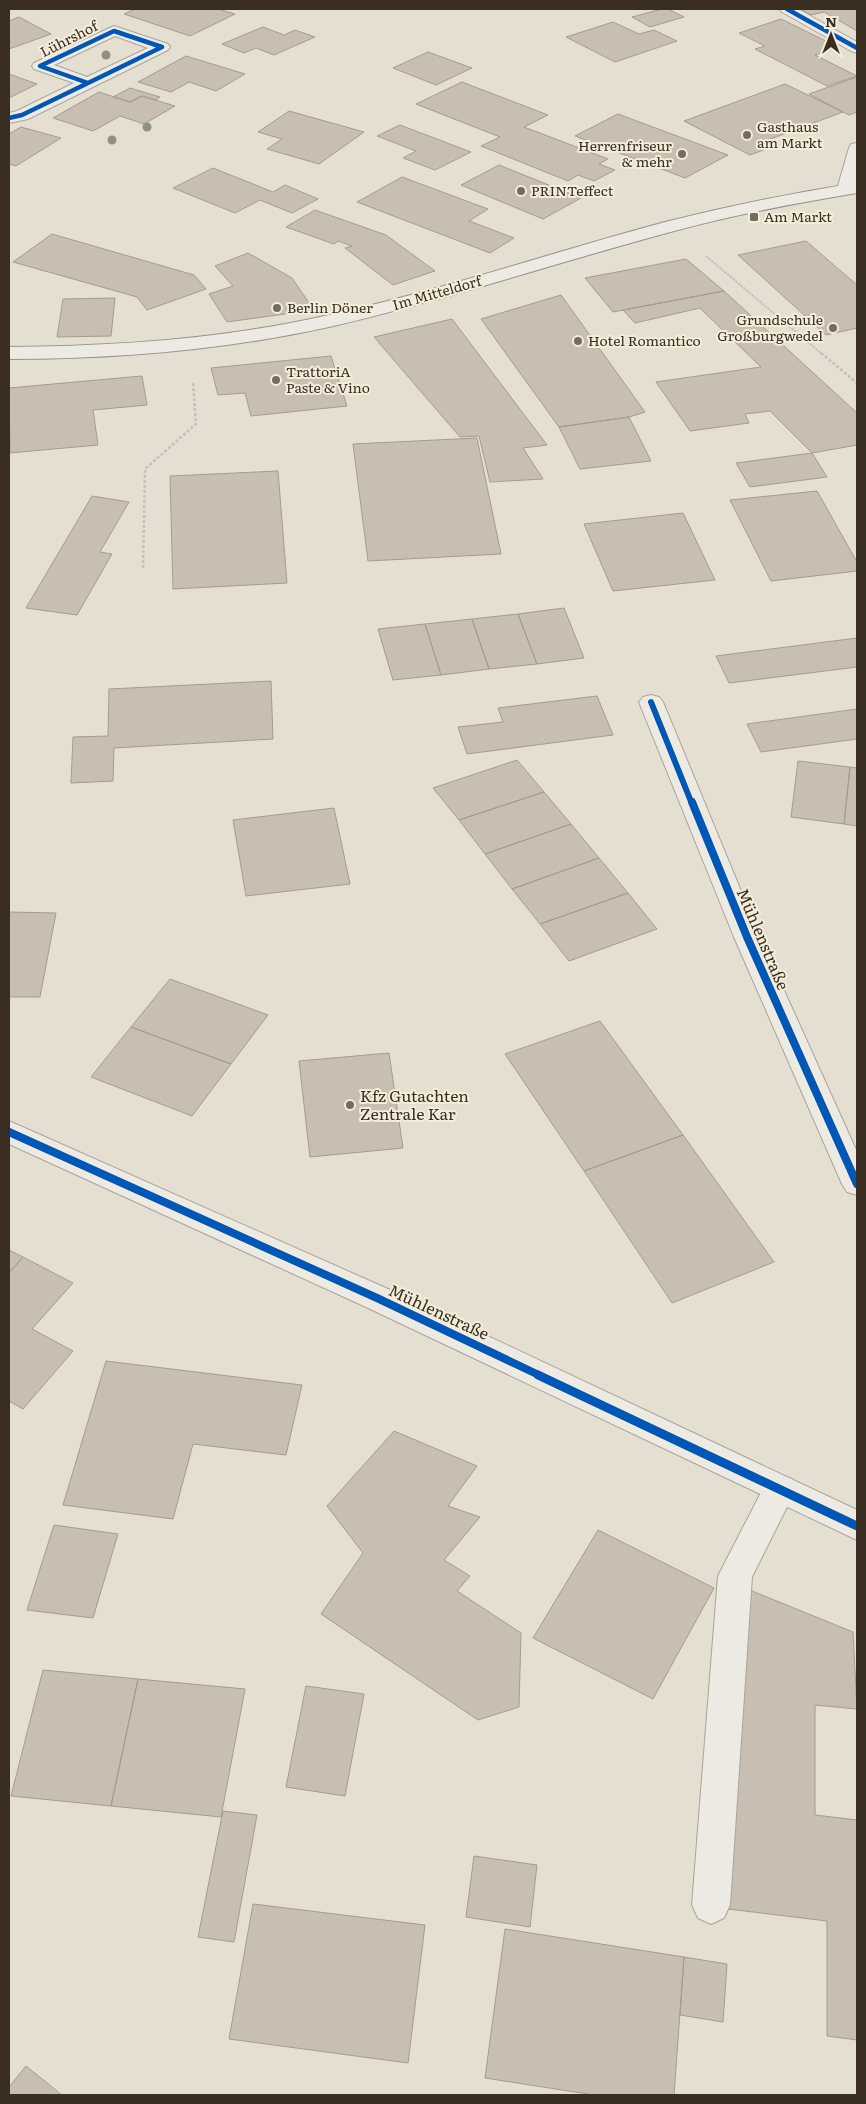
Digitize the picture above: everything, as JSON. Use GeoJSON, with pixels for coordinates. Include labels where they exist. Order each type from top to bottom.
{"type":"FeatureCollection","features":[{"type":"Feature","properties":{"kind":"street"},"geometry":{"type":"LineString","coordinates":[[787,9],[857,48]]}},
{"type":"Feature","properties":{"kind":"street","name":"Lührshof"},"geometry":{"type":"LineString","coordinates":[[9,118],[22,114],[89,83],[162,47],[114,31],[40,66],[89,83]]}},
{"type":"Feature","properties":{"kind":"street"},"geometry":{"type":"LineString","coordinates":[[852,189],[857,148]]}},
{"type":"Feature","properties":{"kind":"street","name":"Im Mitteldorf"},"geometry":{"type":"LineString","coordinates":[[9,353],[190,344],[303,327],[372,311],[716,214],[852,189]]}},
{"type":"Feature","properties":{"kind":"street","name":"Mühlenstraße"},"geometry":{"type":"LineString","coordinates":[[651,702],[747,937],[857,1184]]}},
{"type":"Feature","properties":{"kind":"street","name":"Mühlenstraße"},"geometry":{"type":"LineString","coordinates":[[9,1132],[377,1298],[780,1489],[856,1523]]}},
{"type":"Feature","properties":{"kind":"street"},"geometry":{"type":"LineString","coordinates":[[711,1905],[735,1576],[780,1489]]}},
{"type":"Feature","properties":{"kind":"path"},"geometry":{"type":"LineString","coordinates":[[671,226],[857,383]]}},
{"type":"Feature","properties":{"kind":"path"},"geometry":{"type":"LineString","coordinates":[[142,568],[145,469],[196,424],[190,344]]}},
{"type":"Feature","properties":{"kind":"building"},"geometry":{"type":"Polygon","coordinates":[[[135,9],[218,9],[235,14],[190,36],[124,14],[135,9]]]}},
{"type":"Feature","properties":{"kind":"building"},"geometry":{"type":"Polygon","coordinates":[[[668,9],[684,17],[650,27],[632,17],[668,9]]]}},
{"type":"Feature","properties":{"kind":"building"},"geometry":{"type":"Polygon","coordinates":[[[800,9],[857,9],[857,31],[824,12],[811,15],[800,9]]]}},
{"type":"Feature","properties":{"kind":"building"},"geometry":{"type":"Polygon","coordinates":[[[19,17],[51,34],[9,49],[9,21],[19,17]]]}},
{"type":"Feature","properties":{"kind":"building"},"geometry":{"type":"Polygon","coordinates":[[[781,19],[838,47],[815,55],[857,76],[827,86],[755,49],[765,46],[739,33],[781,19]]]}},
{"type":"Feature","properties":{"kind":"building"},"geometry":{"type":"Polygon","coordinates":[[[613,22],[639,34],[654,30],[677,41],[615,62],[566,37],[613,22]]]}},
{"type":"Feature","properties":{"kind":"building"},"geometry":{"type":"Polygon","coordinates":[[[263,27],[284,35],[295,30],[315,37],[274,55],[256,48],[244,53],[222,44],[263,27]]]}},
{"type":"Feature","properties":{"kind":"building"},"geometry":{"type":"Polygon","coordinates":[[[428,52],[472,68],[436,85],[393,68],[428,52]]]}},
{"type":"Feature","properties":{"kind":"building"},"geometry":{"type":"Polygon","coordinates":[[[186,56],[245,74],[216,91],[189,82],[171,92],[138,82],[186,56]]]}},
{"type":"Feature","properties":{"kind":"building"},"geometry":{"type":"Polygon","coordinates":[[[9,74],[37,84],[9,98],[9,74]]]}},
{"type":"Feature","properties":{"kind":"building"},"geometry":{"type":"Polygon","coordinates":[[[857,77],[857,112],[849,115],[809,94],[857,77]]]}},
{"type":"Feature","properties":{"kind":"building"},"geometry":{"type":"Polygon","coordinates":[[[462,82],[548,115],[524,127],[608,159],[599,164],[615,170],[594,181],[578,175],[568,181],[481,146],[500,137],[416,104],[462,82]]]}},
{"type":"Feature","properties":{"kind":"building"},"geometry":{"type":"Polygon","coordinates":[[[785,84],[843,112],[765,141],[774,146],[750,155],[684,121],[785,84]]]}},
{"type":"Feature","properties":{"kind":"building"},"geometry":{"type":"Polygon","coordinates":[[[130,88],[160,97],[155,100],[142,96],[130,102],[113,97],[130,88]]]}},
{"type":"Feature","properties":{"kind":"building"},"geometry":{"type":"Polygon","coordinates":[[[99,92],[130,102],[142,96],[175,106],[144,124],[120,116],[93,131],[53,118],[99,92]]]}},
{"type":"Feature","properties":{"kind":"building"},"geometry":{"type":"Polygon","coordinates":[[[289,111],[364,132],[319,164],[267,149],[282,139],[258,132],[289,111]]]}},
{"type":"Feature","properties":{"kind":"building"},"geometry":{"type":"Polygon","coordinates":[[[618,114],[728,155],[685,178],[575,136],[618,114]]]}},
{"type":"Feature","properties":{"kind":"building"},"geometry":{"type":"Polygon","coordinates":[[[400,125],[471,152],[435,170],[403,158],[416,151],[377,136],[400,125]]]}},
{"type":"Feature","properties":{"kind":"building"},"geometry":{"type":"Polygon","coordinates":[[[21,127],[61,138],[16,166],[9,164],[9,134],[21,127]]]}},
{"type":"Feature","properties":{"kind":"building","name":"PRINTeffect"},"geometry":{"type":"Polygon","coordinates":[[[499,165],[581,198],[543,219],[461,185],[499,165]]]}},
{"type":"Feature","properties":{"kind":"building"},"geometry":{"type":"Polygon","coordinates":[[[213,168],[273,192],[285,185],[318,199],[292,213],[260,200],[235,213],[173,188],[213,168]]]}},
{"type":"Feature","properties":{"kind":"building"},"geometry":{"type":"Polygon","coordinates":[[[402,177],[488,209],[469,221],[514,238],[490,253],[357,202],[402,177]]]}},
{"type":"Feature","properties":{"kind":"building"},"geometry":{"type":"Polygon","coordinates":[[[315,210],[386,235],[435,271],[393,285],[345,248],[352,246],[338,241],[334,244],[286,227],[315,210]]]}},
{"type":"Feature","properties":{"kind":"building"},"geometry":{"type":"Polygon","coordinates":[[[52,234],[194,275],[206,289],[147,310],[137,297],[13,262],[52,234]]]}},
{"type":"Feature","properties":{"kind":"building","name":"Grundschule Großburgwedel"},"geometry":{"type":"Polygon","coordinates":[[[806,241],[857,285],[857,328],[826,335],[738,255],[806,241]]]}},
{"type":"Feature","properties":{"kind":"building"},"geometry":{"type":"Polygon","coordinates":[[[248,253],[292,278],[314,310],[227,322],[209,294],[233,286],[215,266],[248,253]]]}},
{"type":"Feature","properties":{"kind":"building"},"geometry":{"type":"Polygon","coordinates":[[[686,259],[724,291],[613,312],[585,278],[686,259]]]}},
{"type":"Feature","properties":{"kind":"building"},"geometry":{"type":"Polygon","coordinates":[[[724,291],[857,413],[857,445],[812,453],[770,411],[745,414],[749,423],[690,431],[656,382],[761,367],[700,308],[635,323],[623,310],[724,291]]]}},
{"type":"Feature","properties":{"kind":"building"},"geometry":{"type":"Polygon","coordinates":[[[561,295],[645,412],[629,417],[559,427],[481,319],[561,295]]]}},
{"type":"Feature","properties":{"kind":"building"},"geometry":{"type":"Polygon","coordinates":[[[115,298],[111,336],[57,337],[63,299],[115,298]]]}},
{"type":"Feature","properties":{"kind":"building"},"geometry":{"type":"Polygon","coordinates":[[[452,319],[547,445],[523,448],[543,479],[490,482],[479,436],[460,437],[374,337],[452,319]]]}},
{"type":"Feature","properties":{"kind":"building","name":"TrattoriA Paste & Vino"},"geometry":{"type":"Polygon","coordinates":[[[331,356],[347,406],[251,416],[245,393],[218,395],[211,368],[331,356]]]}},
{"type":"Feature","properties":{"kind":"building"},"geometry":{"type":"Polygon","coordinates":[[[142,376],[147,405],[93,410],[98,445],[10,453],[9,388],[142,376]]]}},
{"type":"Feature","properties":{"kind":"building"},"geometry":{"type":"Polygon","coordinates":[[[629,417],[651,461],[580,469],[559,427],[629,417]]]}},
{"type":"Feature","properties":{"kind":"building"},"geometry":{"type":"Polygon","coordinates":[[[477,438],[501,554],[368,561],[353,444],[477,438]]]}},
{"type":"Feature","properties":{"kind":"building"},"geometry":{"type":"Polygon","coordinates":[[[812,453],[827,477],[750,487],[736,463],[812,453]]]}},
{"type":"Feature","properties":{"kind":"building"},"geometry":{"type":"Polygon","coordinates":[[[278,471],[287,583],[173,589],[170,476],[278,471]]]}},
{"type":"Feature","properties":{"kind":"building"},"geometry":{"type":"Polygon","coordinates":[[[817,491],[857,562],[857,571],[771,581],[730,500],[817,491]]]}},
{"type":"Feature","properties":{"kind":"building"},"geometry":{"type":"Polygon","coordinates":[[[92,496],[129,502],[100,552],[112,554],[77,615],[26,608],[92,496]]]}},
{"type":"Feature","properties":{"kind":"building"},"geometry":{"type":"Polygon","coordinates":[[[683,513],[715,580],[613,591],[584,524],[683,513]]]}},
{"type":"Feature","properties":{"kind":"building"},"geometry":{"type":"Polygon","coordinates":[[[564,608],[584,658],[537,664],[518,614],[564,608]]]}},
{"type":"Feature","properties":{"kind":"building"},"geometry":{"type":"Polygon","coordinates":[[[518,614],[537,664],[489,669],[472,619],[518,614]]]}},
{"type":"Feature","properties":{"kind":"building"},"geometry":{"type":"Polygon","coordinates":[[[472,619],[489,669],[441,675],[425,624],[472,619]]]}},
{"type":"Feature","properties":{"kind":"building"},"geometry":{"type":"Polygon","coordinates":[[[425,624],[441,675],[393,680],[378,629],[425,624]]]}},
{"type":"Feature","properties":{"kind":"building"},"geometry":{"type":"Polygon","coordinates":[[[857,638],[857,667],[729,683],[716,656],[857,638]]]}},
{"type":"Feature","properties":{"kind":"building"},"geometry":{"type":"Polygon","coordinates":[[[271,681],[273,739],[114,748],[113,781],[71,783],[73,737],[108,736],[109,689],[271,681]]]}},
{"type":"Feature","properties":{"kind":"building"},"geometry":{"type":"Polygon","coordinates":[[[597,696],[613,735],[467,754],[458,727],[503,722],[498,708],[597,696]]]}},
{"type":"Feature","properties":{"kind":"building"},"geometry":{"type":"Polygon","coordinates":[[[857,709],[857,739],[761,752],[747,724],[857,709]]]}},
{"type":"Feature","properties":{"kind":"building"},"geometry":{"type":"Polygon","coordinates":[[[517,760],[544,792],[459,820],[433,788],[517,760]]]}},
{"type":"Feature","properties":{"kind":"building"},"geometry":{"type":"Polygon","coordinates":[[[798,761],[850,767],[844,824],[791,817],[798,761]]]}},
{"type":"Feature","properties":{"kind":"building"},"geometry":{"type":"Polygon","coordinates":[[[850,767],[857,768],[857,826],[844,824],[850,767]]]}},
{"type":"Feature","properties":{"kind":"building"},"geometry":{"type":"Polygon","coordinates":[[[544,792],[571,824],[485,854],[459,820],[544,792]]]}},
{"type":"Feature","properties":{"kind":"building"},"geometry":{"type":"Polygon","coordinates":[[[334,808],[350,884],[246,896],[233,820],[334,808]]]}},
{"type":"Feature","properties":{"kind":"building"},"geometry":{"type":"Polygon","coordinates":[[[571,824],[599,858],[512,889],[485,854],[571,824]]]}},
{"type":"Feature","properties":{"kind":"building"},"geometry":{"type":"Polygon","coordinates":[[[599,858],[628,893],[540,924],[512,889],[599,858]]]}},
{"type":"Feature","properties":{"kind":"building"},"geometry":{"type":"Polygon","coordinates":[[[628,893],[657,929],[569,961],[540,924],[628,893]]]}},
{"type":"Feature","properties":{"kind":"building"},"geometry":{"type":"Polygon","coordinates":[[[9,912],[56,913],[40,997],[9,997],[9,912]]]}},
{"type":"Feature","properties":{"kind":"building"},"geometry":{"type":"Polygon","coordinates":[[[170,979],[268,1015],[231,1064],[131,1027],[170,979]]]}},
{"type":"Feature","properties":{"kind":"building"},"geometry":{"type":"Polygon","coordinates":[[[600,1021],[683,1135],[584,1171],[505,1054],[600,1021]]]}},
{"type":"Feature","properties":{"kind":"building"},"geometry":{"type":"Polygon","coordinates":[[[131,1027],[231,1064],[192,1116],[91,1077],[131,1027]]]}},
{"type":"Feature","properties":{"kind":"building","name":"Kfz Gutachten Zentrale Kar"},"geometry":{"type":"Polygon","coordinates":[[[389,1053],[403,1148],[310,1157],[299,1061],[389,1053]]]}},
{"type":"Feature","properties":{"kind":"building"},"geometry":{"type":"Polygon","coordinates":[[[683,1135],[774,1262],[672,1303],[584,1171],[683,1135]]]}},
{"type":"Feature","properties":{"kind":"building"},"geometry":{"type":"Polygon","coordinates":[[[9,1250],[23,1257],[9,1273],[9,1250]]]}},
{"type":"Feature","properties":{"kind":"building"},"geometry":{"type":"Polygon","coordinates":[[[23,1257],[73,1283],[32,1329],[73,1351],[23,1409],[9,1401],[9,1273],[23,1257]]]}},
{"type":"Feature","properties":{"kind":"building"},"geometry":{"type":"Polygon","coordinates":[[[106,1361],[302,1385],[286,1455],[193,1444],[173,1519],[63,1505],[106,1361]]]}},
{"type":"Feature","properties":{"kind":"building"},"geometry":{"type":"Polygon","coordinates":[[[394,1431],[477,1466],[448,1506],[480,1517],[444,1560],[470,1576],[457,1591],[521,1633],[519,1707],[478,1720],[321,1614],[363,1553],[327,1506],[394,1431]]]}},
{"type":"Feature","properties":{"kind":"building"},"geometry":{"type":"Polygon","coordinates":[[[54,1525],[118,1534],[93,1618],[27,1610],[54,1525]]]}},
{"type":"Feature","properties":{"kind":"building"},"geometry":{"type":"Polygon","coordinates":[[[598,1530],[714,1588],[653,1699],[533,1638],[598,1530]]]}},
{"type":"Feature","properties":{"kind":"building"},"geometry":{"type":"Polygon","coordinates":[[[747,1589],[853,1632],[857,1709],[815,1705],[815,1815],[857,1820],[857,2040],[827,2036],[827,1921],[728,1909],[747,1589]]]}},
{"type":"Feature","properties":{"kind":"building"},"geometry":{"type":"Polygon","coordinates":[[[43,1670],[138,1679],[111,1806],[11,1796],[43,1670]]]}},
{"type":"Feature","properties":{"kind":"building"},"geometry":{"type":"Polygon","coordinates":[[[138,1679],[245,1689],[221,1817],[111,1806],[138,1679]]]}},
{"type":"Feature","properties":{"kind":"building"},"geometry":{"type":"Polygon","coordinates":[[[306,1686],[364,1694],[345,1796],[286,1787],[306,1686]]]}},
{"type":"Feature","properties":{"kind":"building"},"geometry":{"type":"Polygon","coordinates":[[[223,1811],[257,1815],[234,1942],[198,1937],[223,1811]]]}},
{"type":"Feature","properties":{"kind":"building"},"geometry":{"type":"Polygon","coordinates":[[[474,1856],[537,1865],[530,1927],[466,1917],[474,1856]]]}},
{"type":"Feature","properties":{"kind":"building"},"geometry":{"type":"Polygon","coordinates":[[[253,1904],[425,1925],[408,2063],[229,2039],[253,1904]]]}},
{"type":"Feature","properties":{"kind":"building"},"geometry":{"type":"Polygon","coordinates":[[[505,1929],[684,1957],[674,2095],[594,2095],[485,2078],[505,1929]]]}},
{"type":"Feature","properties":{"kind":"building"},"geometry":{"type":"Polygon","coordinates":[[[684,1957],[727,1964],[723,2022],[680,2015],[684,1957]]]}},
{"type":"Feature","properties":{"kind":"building"},"geometry":{"type":"Polygon","coordinates":[[[26,2066],[62,2095],[9,2095],[9,2087],[26,2066]]]}},
{"type":"Feature","properties":{"kind":"cycle path"},"geometry":{"type":"LineString","coordinates":[[787,9],[857,48]]}},
{"type":"Feature","properties":{"kind":"cycle path"},"geometry":{"type":"LineString","coordinates":[[9,118],[22,115],[162,47],[114,31],[40,66],[89,83]]}},
{"type":"Feature","properties":{"kind":"cycle path"},"geometry":{"type":"LineString","coordinates":[[651,702],[747,937],[857,1184]]}},
{"type":"Feature","properties":{"kind":"cycle path"},"geometry":{"type":"LineString","coordinates":[[9,1132],[377,1298],[857,1526]]}},
{"type":"Feature","properties":{"kind":"place","name":"Gasthaus am Markt"},"geometry":{"type":"Point","coordinates":[747,135]}},
{"type":"Feature","properties":{"kind":"place","name":"Herrenfriseur & mehr"},"geometry":{"type":"Point","coordinates":[682,154]}},
{"type":"Feature","properties":{"kind":"place","name":"PRINTeffect"},"geometry":{"type":"Point","coordinates":[521,191]}},
{"type":"Feature","properties":{"kind":"place","name":"Am Markt"},"geometry":{"type":"Point","coordinates":[754,217]}},
{"type":"Feature","properties":{"kind":"place","name":"Berlin Döner"},"geometry":{"type":"Point","coordinates":[277,308]}},
{"type":"Feature","properties":{"kind":"place","name":"Grundschule Großburgwedel"},"geometry":{"type":"Point","coordinates":[833,328]}},
{"type":"Feature","properties":{"kind":"place","name":"Hotel Romantico"},"geometry":{"type":"Point","coordinates":[578,341]}},
{"type":"Feature","properties":{"kind":"place","name":"TrattoriA Paste & Vino"},"geometry":{"type":"Point","coordinates":[276,380]}},
{"type":"Feature","properties":{"kind":"place","name":"Kfz Gutachten Zentrale Kar"},"geometry":{"type":"Point","coordinates":[350,1105]}}]}
